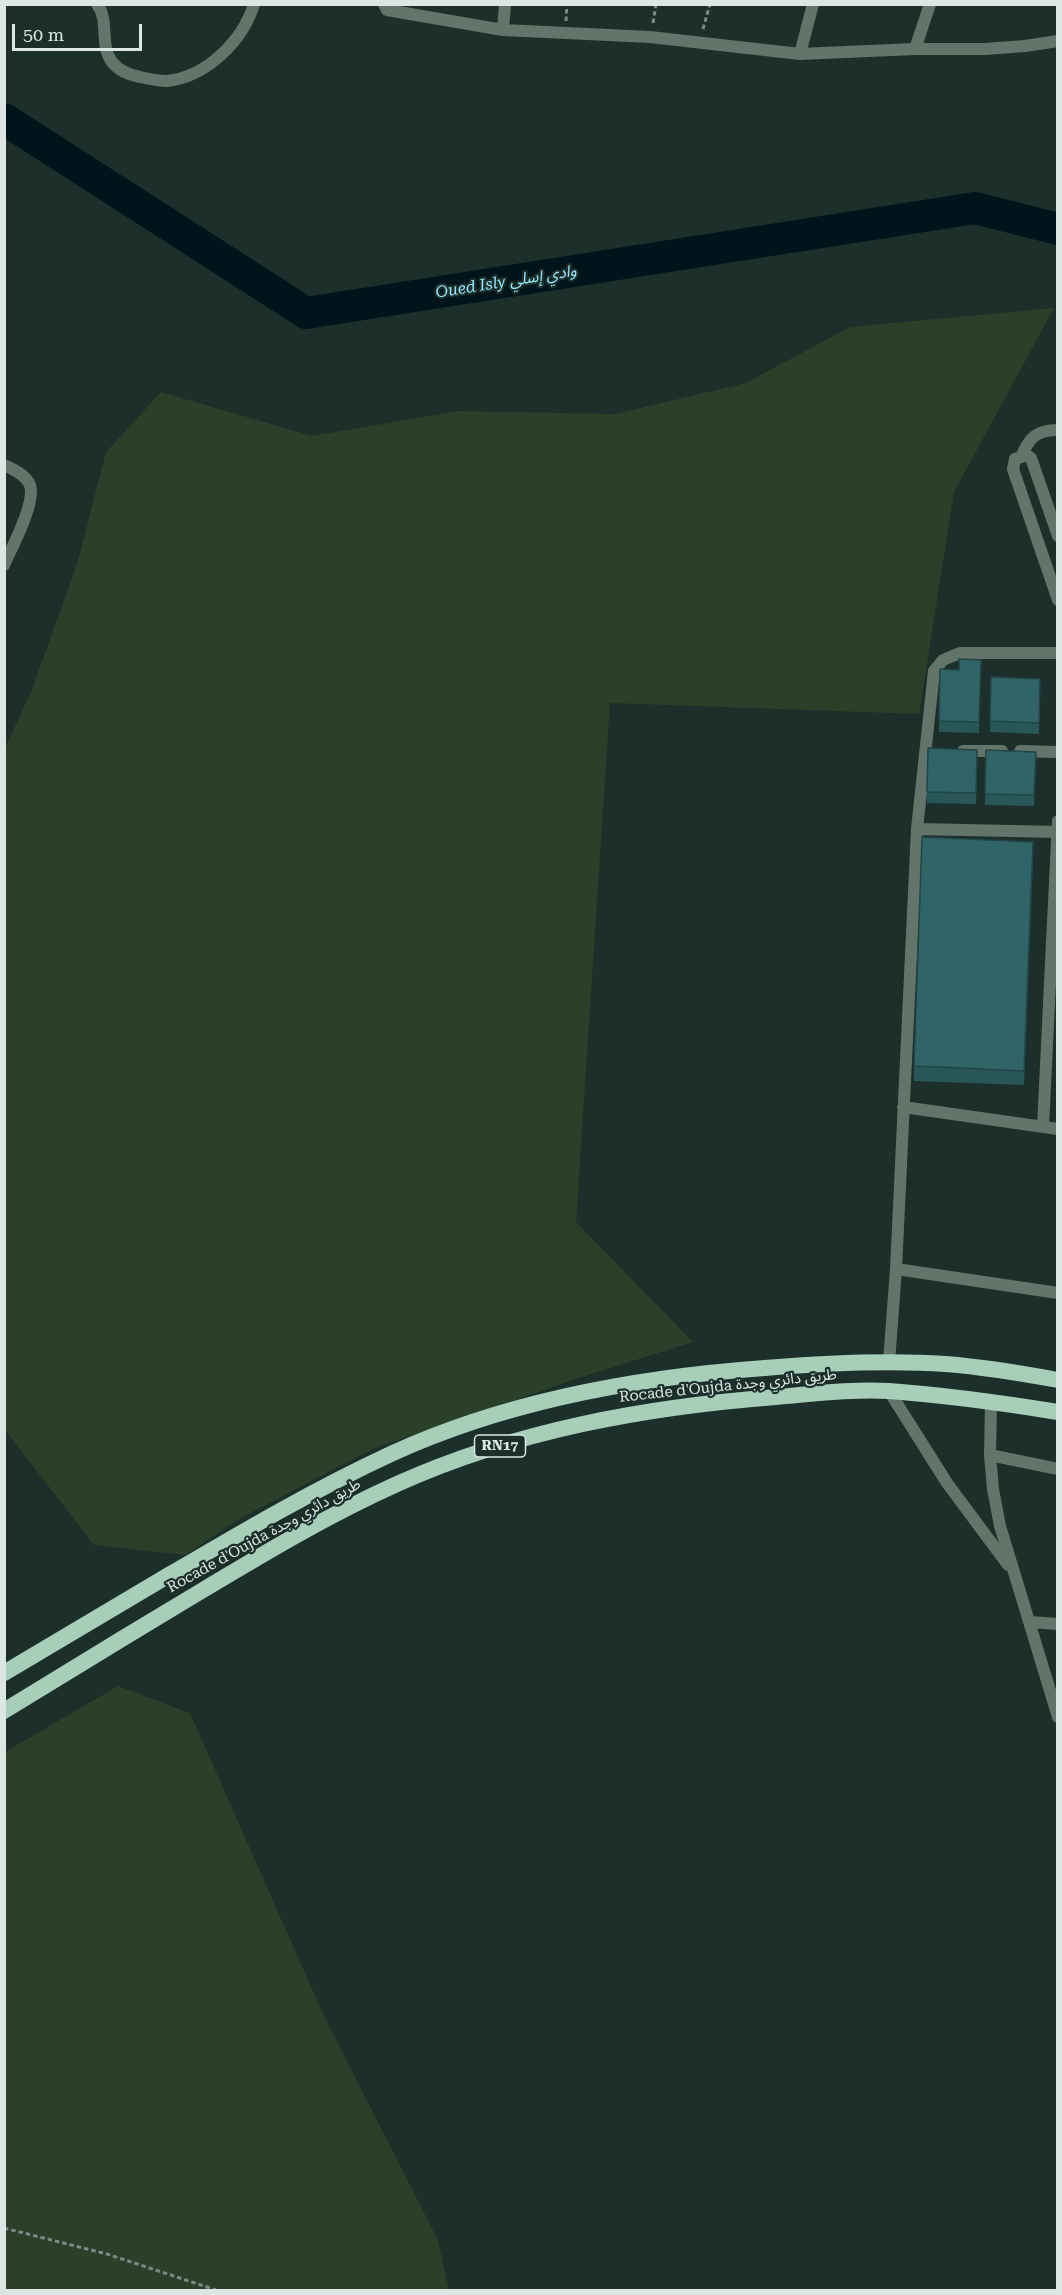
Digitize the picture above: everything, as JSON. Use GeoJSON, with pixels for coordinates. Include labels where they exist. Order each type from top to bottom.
{"type":"FeatureCollection","features":[{"type":"Feature","properties":{"kind":"highway","name":"Rocade d'Oujda طريق دائري وجدة"},"geometry":{"type":"LineString","coordinates":[[4,1673],[260,1521],[394,1453],[457,1428],[574,1394],[649,1380],[772,1367],[890,1362],[982,1368],[1058,1380]]}},
{"type":"Feature","properties":{"kind":"highway","name":"Rocade d'Oujda طريق دائري وجدة"},"geometry":{"type":"LineString","coordinates":[[4,1711],[239,1568],[339,1512],[398,1484],[482,1451],[560,1428],[634,1412],[745,1399],[855,1391],[889,1391],[1058,1412]]}},
{"type":"Feature","properties":{"kind":"street"},"geometry":{"type":"LineString","coordinates":[[97,4],[103,15],[106,51],[113,64],[129,75],[168,81],[195,73],[233,44],[254,4]]}},
{"type":"Feature","properties":{"kind":"street"},"geometry":{"type":"LineString","coordinates":[[503,30],[506,4]]}},
{"type":"Feature","properties":{"kind":"street"},"geometry":{"type":"LineString","coordinates":[[800,54],[813,4]]}},
{"type":"Feature","properties":{"kind":"street"},"geometry":{"type":"LineString","coordinates":[[915,49],[930,4]]}},
{"type":"Feature","properties":{"kind":"street"},"geometry":{"type":"LineString","coordinates":[[386,7],[503,30],[650,37],[800,54],[915,49],[985,49],[1025,46],[1058,40]]}},
{"type":"Feature","properties":{"kind":"street"},"geometry":{"type":"LineString","coordinates":[[1021,457],[1032,437],[1047,430],[1058,430]]}},
{"type":"Feature","properties":{"kind":"street"},"geometry":{"type":"LineString","coordinates":[[1058,536],[1033,461],[1029,456],[1021,457],[1014,461],[1014,469],[1058,600]]}},
{"type":"Feature","properties":{"kind":"street"},"geometry":{"type":"LineString","coordinates":[[4,465],[26,479],[30,487],[30,499],[4,565]]}},
{"type":"Feature","properties":{"kind":"street"},"geometry":{"type":"LineString","coordinates":[[890,1362],[917,829],[936,750],[934,671],[943,660],[960,653],[1058,653]]}},
{"type":"Feature","properties":{"kind":"street"},"geometry":{"type":"LineString","coordinates":[[936,750],[1058,752]]}},
{"type":"Feature","properties":{"kind":"street"},"geometry":{"type":"LineString","coordinates":[[1043,1126],[1058,821]]}},
{"type":"Feature","properties":{"kind":"street"},"geometry":{"type":"LineString","coordinates":[[917,829],[1057,832]]}},
{"type":"Feature","properties":{"kind":"street"},"geometry":{"type":"LineString","coordinates":[[903,1107],[1058,1129]]}},
{"type":"Feature","properties":{"kind":"street"},"geometry":{"type":"LineString","coordinates":[[896,1269],[1058,1293]]}},
{"type":"Feature","properties":{"kind":"street"},"geometry":{"type":"LineString","coordinates":[[889,1391],[946,1483],[1014,1573]]}},
{"type":"Feature","properties":{"kind":"street"},"geometry":{"type":"LineString","coordinates":[[991,1402],[990,1455],[1000,1526],[1058,1717]]}},
{"type":"Feature","properties":{"kind":"street"},"geometry":{"type":"LineString","coordinates":[[990,1455],[1058,1469]]}},
{"type":"Feature","properties":{"kind":"street"},"geometry":{"type":"LineString","coordinates":[[1029,1623],[1058,1624]]}},
{"type":"Feature","properties":{"kind":"path"},"geometry":{"type":"LineString","coordinates":[[650,37],[656,4]]}},
{"type":"Feature","properties":{"kind":"path"},"geometry":{"type":"LineString","coordinates":[[699,42],[710,4]]}},
{"type":"Feature","properties":{"kind":"path"},"geometry":{"type":"LineString","coordinates":[[4,2228],[107,2254],[216,2290]]}},
{"type":"Feature","properties":{"kind":"green space"},"geometry":{"type":"Polygon","coordinates":[[[1054,308],[954,492],[919,714],[610,703],[576,1222],[693,1342],[582,1377],[375,1448],[241,1518],[185,1555],[94,1545],[5,1430],[5,748],[31,692],[77,564],[106,452],[161,392],[312,436],[459,411],[615,414],[746,383],[850,327],[1054,308]]]}},
{"type":"Feature","properties":{"kind":"green space"},"geometry":{"type":"Polygon","coordinates":[[[118,1686],[190,1713],[325,2018],[438,2240],[449,2290],[5,2290],[5,1752],[118,1686]]]}},
{"type":"Feature","properties":{"kind":"building"},"geometry":{"type":"Polygon","coordinates":[[[959,659],[981,660],[979,722],[939,721],[940,669],[959,670],[959,659]]]}},
{"type":"Feature","properties":{"kind":"building"},"geometry":{"type":"Polygon","coordinates":[[[991,677],[1040,679],[1039,723],[990,721],[991,677]]]}},
{"type":"Feature","properties":{"kind":"building"},"geometry":{"type":"Polygon","coordinates":[[[928,748],[977,750],[976,793],[927,792],[928,748]]]}},
{"type":"Feature","properties":{"kind":"building"},"geometry":{"type":"Polygon","coordinates":[[[986,750],[1036,752],[1034,795],[985,794],[986,750]]]}},
{"type":"Feature","properties":{"kind":"building"},"geometry":{"type":"Polygon","coordinates":[[[922,837],[1033,842],[1024,1071],[914,1066],[922,837]]]}},
{"type":"Feature","properties":{"kind":"waterway","name":"Oued Isly وادي إسلي"},"geometry":{"type":"LineString","coordinates":[[4,119],[306,313],[975,208],[1058,229]]}}]}
